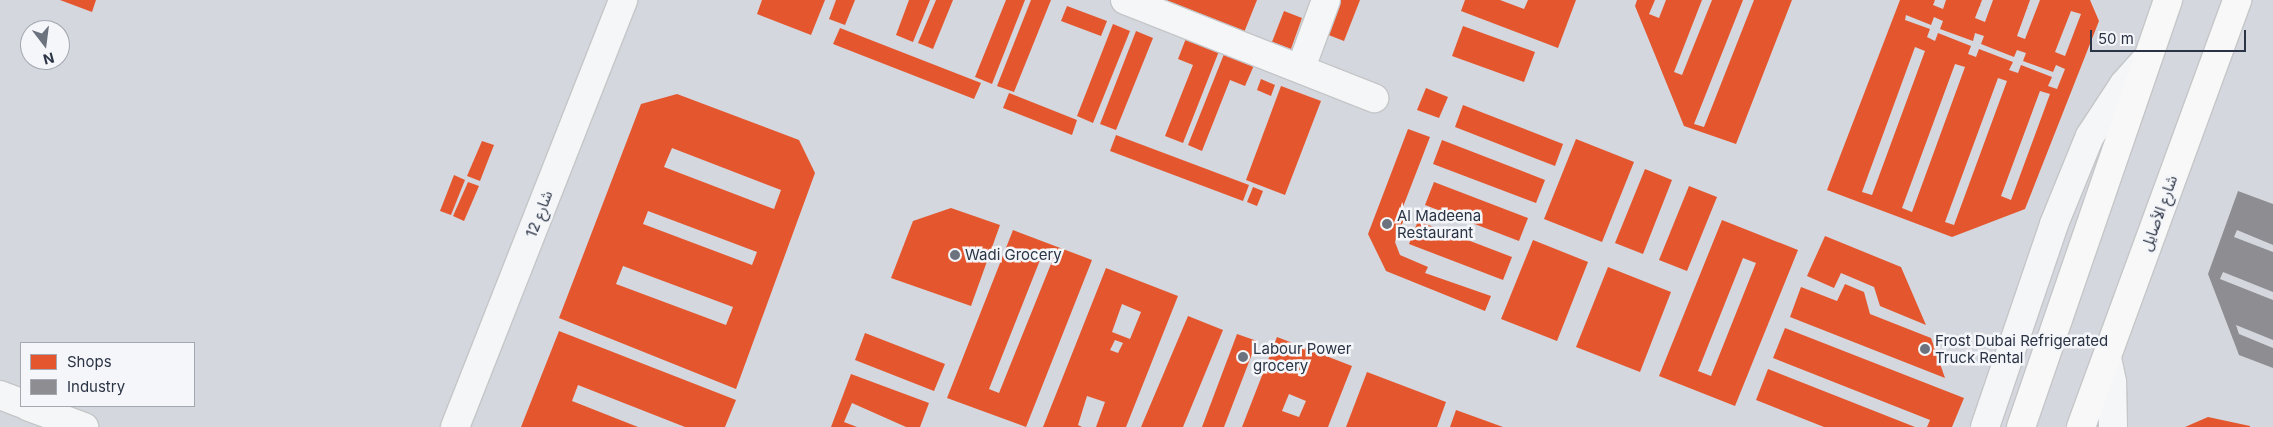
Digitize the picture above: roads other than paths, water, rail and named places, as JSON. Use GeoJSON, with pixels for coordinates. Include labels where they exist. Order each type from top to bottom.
{"type":"FeatureCollection","features":[{"type":"Feature","properties":{"kind":"main road"},"geometry":{"type":"LineString","coordinates":[[2021,427],[2145,61],[2168,0]]}},
{"type":"Feature","properties":{"kind":"main road","name":"شارع الأصايل"},"geometry":{"type":"LineString","coordinates":[[2081,427],[2227,26],[2233,0]]}},
{"type":"Feature","properties":{"kind":"street","name":"شارع 12"},"geometry":{"type":"LineString","coordinates":[[455,427],[623,0]]}},
{"type":"Feature","properties":{"kind":"street"},"geometry":{"type":"LineString","coordinates":[[1125,0],[1374,98]]}},
{"type":"Feature","properties":{"kind":"street"},"geometry":{"type":"LineString","coordinates":[[1301,68],[1326,0]]}},
{"type":"Feature","properties":{"kind":"street"},"geometry":{"type":"LineString","coordinates":[[1984,427],[2054,224],[2090,136],[2106,109],[2145,61]]}},
{"type":"Feature","properties":{"kind":"street"},"geometry":{"type":"LineString","coordinates":[[2107,358],[2112,382],[2113,427]]}},
{"type":"Feature","properties":{"kind":"street"},"geometry":{"type":"LineString","coordinates":[[0,396],[20,404]]}},
{"type":"Feature","properties":{"kind":"street"},"geometry":{"type":"LineString","coordinates":[[30,407],[84,427]]}},
{"type":"Feature","properties":{"kind":"place","name":"Al Madeena Restaurant"},"geometry":{"type":"Point","coordinates":[1387,224]}},
{"type":"Feature","properties":{"kind":"place","name":"Wadi Grocery"},"geometry":{"type":"Point","coordinates":[955,255]}},
{"type":"Feature","properties":{"kind":"place","name":"Frost Dubai Refrigerated Truck Rental"},"geometry":{"type":"Point","coordinates":[1925,349]}},
{"type":"Feature","properties":{"kind":"place","name":"Labour Power grocery"},"geometry":{"type":"Point","coordinates":[1243,357]}}]}
